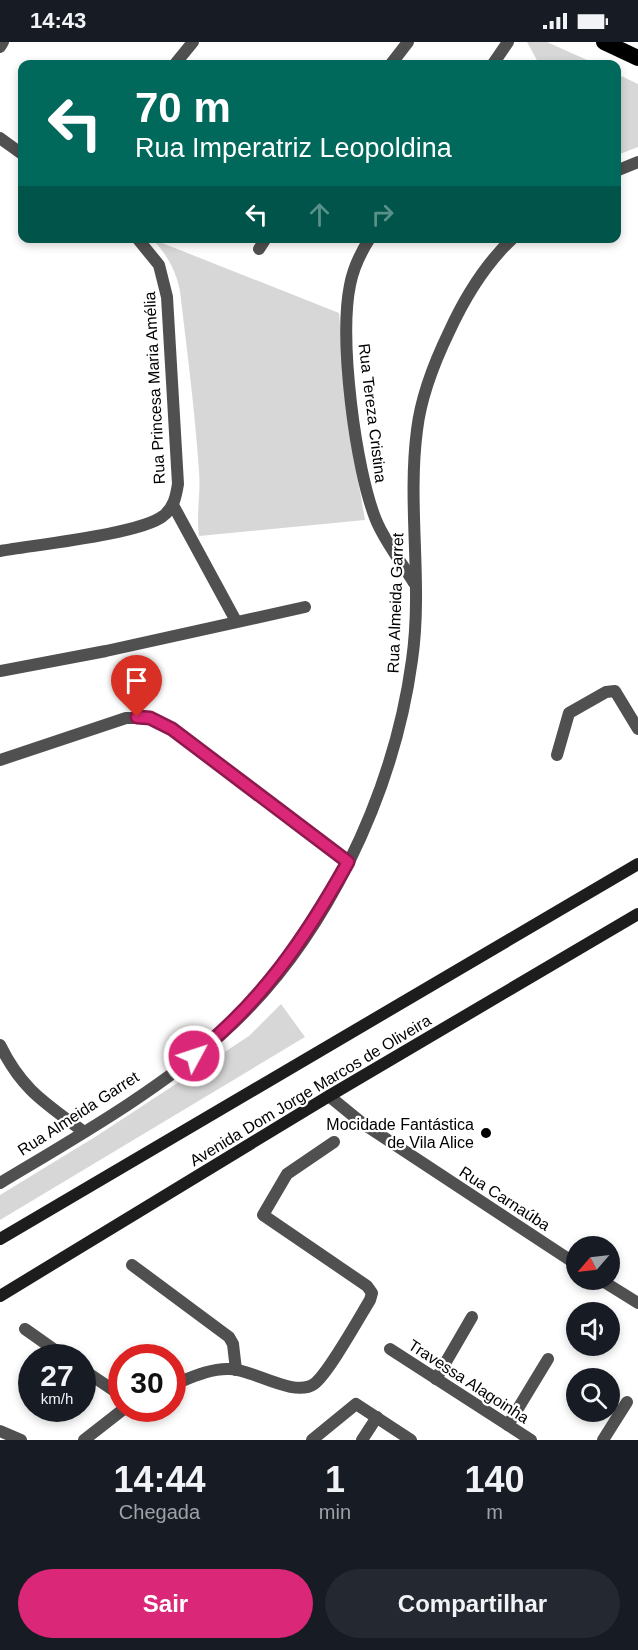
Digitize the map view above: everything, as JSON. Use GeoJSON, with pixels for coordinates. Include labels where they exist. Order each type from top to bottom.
{"type":"FeatureCollection","features":[{"type":"Feature","properties":{"kind":"highway"},"geometry":{"type":"LineString","coordinates":[[604,42],[638,58]]}},
{"type":"Feature","properties":{"kind":"main road","name":"Avenida Dom Jorge Marcos de Oliveira"},"geometry":{"type":"LineString","coordinates":[[0,1239],[638,864]]}},
{"type":"Feature","properties":{"kind":"main road","name":"Avenida Dom Jorge Marcos de Oliveira"},"geometry":{"type":"LineString","coordinates":[[0,1296],[329,1096],[638,914]]}},
{"type":"Feature","properties":{"kind":"street"},"geometry":{"type":"LineString","coordinates":[[0,47],[3,42]]}},
{"type":"Feature","properties":{"kind":"street"},"geometry":{"type":"LineString","coordinates":[[178,60],[193,42]]}},
{"type":"Feature","properties":{"kind":"street"},"geometry":{"type":"LineString","coordinates":[[394,60],[408,42]]}},
{"type":"Feature","properties":{"kind":"street"},"geometry":{"type":"LineString","coordinates":[[496,60],[508,42]]}},
{"type":"Feature","properties":{"kind":"street"},"geometry":{"type":"LineString","coordinates":[[0,138],[18,151]]}},
{"type":"Feature","properties":{"kind":"street"},"geometry":{"type":"LineString","coordinates":[[621,169],[638,162]]}},
{"type":"Feature","properties":{"kind":"street","name":"Rua Princesa Maria Amélia"},"geometry":{"type":"LineString","coordinates":[[0,551],[134,528],[162,518],[173,505],[178,484],[167,297],[159,265],[141,243]]}},
{"type":"Feature","properties":{"kind":"street","name":"Rua Tereza Cristina"},"geometry":{"type":"LineString","coordinates":[[367,243],[356,264],[347,306],[351,393],[369,501],[377,524],[415,584]]}},
{"type":"Feature","properties":{"kind":"street","name":"Rua Almeida Garret"},"geometry":{"type":"LineString","coordinates":[[0,1183],[84,1132],[194,1056],[252,1004],[297,948],[348,862],[396,742],[413,657],[414,468],[421,405],[440,350],[459,310],[480,275],[509,243]]}},
{"type":"Feature","properties":{"kind":"street"},"geometry":{"type":"LineString","coordinates":[[173,505],[236,621]]}},
{"type":"Feature","properties":{"kind":"street"},"geometry":{"type":"LineString","coordinates":[[0,671],[106,651],[305,607]]}},
{"type":"Feature","properties":{"kind":"street"},"geometry":{"type":"LineString","coordinates":[[557,755],[569,713],[606,692],[615,691],[638,729]]}},
{"type":"Feature","properties":{"kind":"street"},"geometry":{"type":"LineString","coordinates":[[0,760],[126,718],[150,718],[172,729],[348,862]]}},
{"type":"Feature","properties":{"kind":"street"},"geometry":{"type":"LineString","coordinates":[[0,1045],[21,1081],[34,1095],[84,1132]]}},
{"type":"Feature","properties":{"kind":"street","name":"Rua Carnaúba"},"geometry":{"type":"LineString","coordinates":[[329,1096],[362,1123],[566,1257]]}},
{"type":"Feature","properties":{"kind":"street"},"geometry":{"type":"LineString","coordinates":[[186,1381],[211,1371],[236,1370],[287,1386],[310,1386],[321,1376],[370,1300],[372,1293],[367,1286],[263,1215],[287,1174],[334,1142]]}},
{"type":"Feature","properties":{"kind":"street"},"geometry":{"type":"LineString","coordinates":[[132,1265],[229,1336],[233,1344],[236,1370]]}},
{"type":"Feature","properties":{"kind":"street"},"geometry":{"type":"LineString","coordinates":[[617,1290],[638,1303]]}},
{"type":"Feature","properties":{"kind":"street"},"geometry":{"type":"LineString","coordinates":[[436,1379],[472,1317]]}},
{"type":"Feature","properties":{"kind":"street"},"geometry":{"type":"LineString","coordinates":[[25,1329],[46,1344]]}},
{"type":"Feature","properties":{"kind":"street","name":"Travessa Alagoinha"},"geometry":{"type":"LineString","coordinates":[[390,1349],[531,1440]]}},
{"type":"Feature","properties":{"kind":"street"},"geometry":{"type":"LineString","coordinates":[[508,1425],[548,1359]]}},
{"type":"Feature","properties":{"kind":"street"},"geometry":{"type":"LineString","coordinates":[[603,1440],[627,1402]]}},
{"type":"Feature","properties":{"kind":"street"},"geometry":{"type":"LineString","coordinates":[[312,1440],[356,1404],[411,1440]]}},
{"type":"Feature","properties":{"kind":"street"},"geometry":{"type":"LineString","coordinates":[[362,1440],[377,1417]]}},
{"type":"Feature","properties":{"kind":"street"},"geometry":{"type":"LineString","coordinates":[[84,1440],[108,1421]]}},
{"type":"Feature","properties":{"kind":"street"},"geometry":{"type":"LineString","coordinates":[[0,1431],[21,1440]]}},
{"type":"Feature","properties":{"kind":"shaded area"},"geometry":{"type":"Polygon","coordinates":[[[527,42],[547,42],[587,60],[537,60],[527,42]]]}},
{"type":"Feature","properties":{"kind":"shaded area"},"geometry":{"type":"Polygon","coordinates":[[[621,76],[638,84],[638,147],[621,153],[621,76]]]}},
{"type":"Feature","properties":{"kind":"shaded area"},"geometry":{"type":"Polygon","coordinates":[[[155,243],[162,243],[339,313],[350,434],[365,520],[199,536],[197,448],[180,291],[170,263],[155,243]]]}},
{"type":"Feature","properties":{"kind":"shaded area"},"geometry":{"type":"Polygon","coordinates":[[[281,1004],[305,1037],[0,1220],[0,1195],[95,1137],[249,1036],[281,1004]]]}},
{"type":"Feature","properties":{"kind":"place","name":"Mocidade Fantástica de Vila Alice"},"geometry":{"type":"Point","coordinates":[486,1133]}},
{"type":"Feature","properties":{"kind":"route"},"geometry":{"type":"LineString","coordinates":[[137,717],[150,718],[172,729],[348,862],[316,920],[277,974],[224,1032],[194,1056]]}}]}
